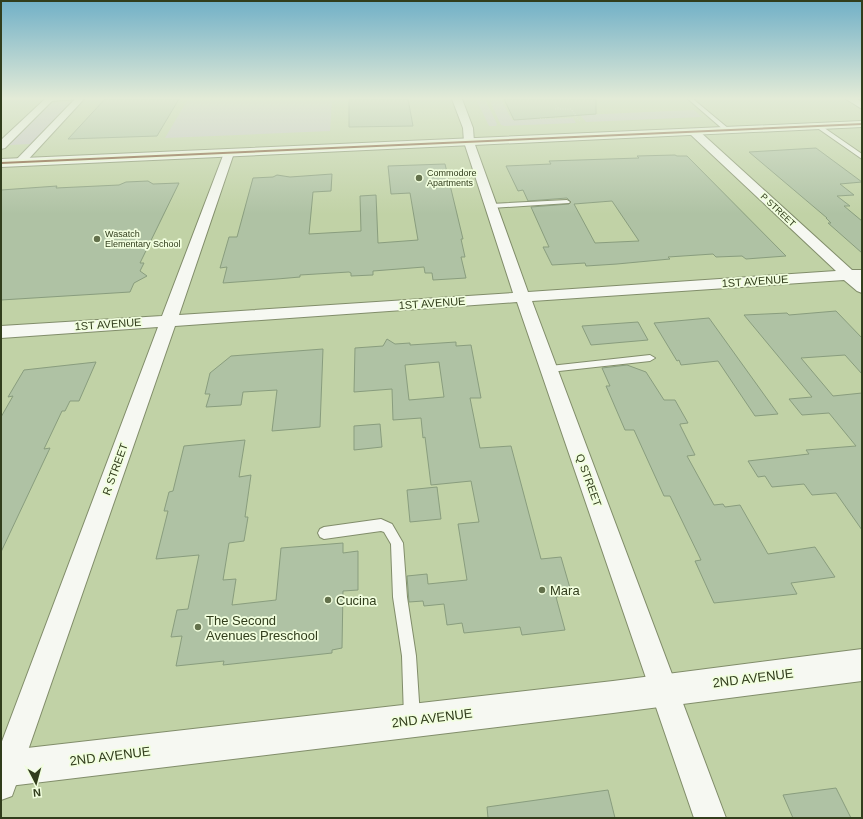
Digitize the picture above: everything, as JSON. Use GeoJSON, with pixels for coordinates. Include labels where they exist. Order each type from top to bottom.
{"type":"FeatureCollection","features":[{"type":"Feature","properties":{"kind":"main road"},"geometry":{"type":"LineString","coordinates":[[1,163],[577,137]]}},
{"type":"Feature","properties":{"kind":"main road","name":"2ND AVENUE"},"geometry":{"type":"LineString","coordinates":[[3,774],[862,664]]}},
{"type":"Feature","properties":{"kind":"street"},"geometry":{"type":"LineString","coordinates":[[1,146],[10,137]]}},
{"type":"Feature","properties":{"kind":"street"},"geometry":{"type":"LineString","coordinates":[[20,162],[44,137]]}},
{"type":"Feature","properties":{"kind":"street","name":"Q STREET"},"geometry":{"type":"LineString","coordinates":[[469,137],[469,142],[523,297],[710,818]]}},
{"type":"Feature","properties":{"kind":"street","name":"P STREET"},"geometry":{"type":"LineString","coordinates":[[700,137],[855,275],[862,288]]}},
{"type":"Feature","properties":{"kind":"street","name":"R STREET"},"geometry":{"type":"LineString","coordinates":[[3,774],[229,153]]}},
{"type":"Feature","properties":{"kind":"street","name":"1ST AVENUE"},"geometry":{"type":"LineString","coordinates":[[1,332],[855,275]]}},
{"type":"Feature","properties":{"kind":"lane"},"geometry":{"type":"LineString","coordinates":[[834,137],[862,157]]}},
{"type":"Feature","properties":{"kind":"lane"},"geometry":{"type":"LineString","coordinates":[[491,206],[567,202]]}},
{"type":"Feature","properties":{"kind":"lane"},"geometry":{"type":"LineString","coordinates":[[550,369],[650,358]]}},
{"type":"Feature","properties":{"kind":"lane"},"geometry":{"type":"LineString","coordinates":[[324,532],[381,525],[388,528],[397,543],[400,597],[409,656],[413,721]]}},
{"type":"Feature","properties":{"kind":"shaded area"},"geometry":{"type":"Polygon","coordinates":[[[17,137],[38,137],[31,144],[9,145],[17,137]]]}},
{"type":"Feature","properties":{"kind":"building"},"geometry":{"type":"Polygon","coordinates":[[[70,137],[121,137],[68,139],[70,137]]]}},
{"type":"Feature","properties":{"kind":"building"},"geometry":{"type":"Polygon","coordinates":[[[816,148],[862,182],[840,184],[854,195],[837,196],[850,206],[844,206],[862,221],[862,253],[828,223],[831,223],[827,218],[749,152],[816,148]]]}},
{"type":"Feature","properties":{"kind":"building"},"geometry":{"type":"Polygon","coordinates":[[[637,156],[687,156],[786,256],[746,259],[742,256],[716,257],[713,254],[668,257],[670,259],[617,264],[586,266],[585,263],[552,265],[543,247],[549,247],[531,207],[569,204],[571,202],[567,198],[528,201],[523,190],[518,191],[506,166],[551,164],[549,161],[639,158],[637,156]],[[612,201],[574,204],[595,243],[639,241],[612,201]]]}},
{"type":"Feature","properties":{"kind":"building"},"geometry":{"type":"Polygon","coordinates":[[[445,164],[463,239],[461,239],[465,257],[461,257],[466,278],[433,280],[432,273],[425,273],[424,267],[373,271],[373,275],[351,276],[351,273],[349,272],[300,275],[300,277],[223,283],[227,267],[220,268],[229,237],[237,237],[253,178],[273,177],[277,175],[290,177],[332,174],[331,191],[313,192],[309,234],[361,231],[360,196],[376,195],[378,243],[418,240],[410,193],[391,194],[388,166],[445,164]]]}},
{"type":"Feature","properties":{"kind":"building","name":"Wasatch Elementary School"},"geometry":{"type":"Polygon","coordinates":[[[148,181],[153,184],[179,183],[140,263],[144,263],[140,271],[147,276],[134,283],[130,292],[1,300],[1,190],[57,186],[56,188],[119,185],[126,182],[148,181]]]}},
{"type":"Feature","properties":{"kind":"building"},"geometry":{"type":"Polygon","coordinates":[[[836,311],[862,338],[862,374],[845,355],[801,358],[833,396],[862,393],[862,530],[836,493],[812,495],[804,484],[772,487],[765,476],[758,477],[748,461],[809,454],[806,450],[856,446],[829,413],[802,415],[789,399],[812,397],[744,315],[787,313],[789,315],[836,311]]]}},
{"type":"Feature","properties":{"kind":"building"},"geometry":{"type":"Polygon","coordinates":[[[709,318],[778,414],[755,416],[718,361],[681,365],[679,360],[677,361],[654,323],[709,318]]]}},
{"type":"Feature","properties":{"kind":"building"},"geometry":{"type":"Polygon","coordinates":[[[638,322],[648,340],[591,345],[582,326],[638,322]]]}},
{"type":"Feature","properties":{"kind":"building"},"geometry":{"type":"Polygon","coordinates":[[[387,339],[395,344],[410,343],[410,345],[456,342],[456,346],[471,345],[481,398],[470,398],[480,448],[511,446],[541,559],[561,557],[572,595],[556,597],[565,630],[522,635],[520,627],[464,633],[462,623],[447,625],[444,604],[424,606],[423,601],[409,602],[407,576],[427,574],[428,584],[467,580],[458,524],[479,522],[471,481],[431,485],[421,418],[393,420],[392,389],[354,392],[355,348],[383,346],[387,339]],[[439,362],[405,365],[409,400],[444,397],[439,362]]]}},
{"type":"Feature","properties":{"kind":"building"},"geometry":{"type":"Polygon","coordinates":[[[323,349],[320,427],[272,431],[277,390],[243,392],[241,405],[206,407],[210,394],[205,394],[210,373],[231,356],[323,349]]]}},
{"type":"Feature","properties":{"kind":"building"},"geometry":{"type":"Polygon","coordinates":[[[96,362],[79,401],[70,401],[65,411],[62,411],[44,449],[50,448],[1,552],[1,417],[13,396],[8,397],[24,370],[96,362]]]}},
{"type":"Feature","properties":{"kind":"building"},"geometry":{"type":"Polygon","coordinates":[[[627,365],[646,372],[664,400],[675,400],[688,423],[680,425],[695,455],[687,456],[714,505],[723,504],[725,507],[740,505],[768,554],[815,547],[835,577],[791,583],[797,594],[714,603],[695,561],[701,560],[670,496],[664,496],[634,430],[625,430],[606,386],[610,386],[602,368],[627,365]]]}},
{"type":"Feature","properties":{"kind":"building"},"geometry":{"type":"Polygon","coordinates":[[[380,424],[382,447],[354,450],[354,426],[380,424]]]}},
{"type":"Feature","properties":{"kind":"building"},"geometry":{"type":"Polygon","coordinates":[[[245,440],[239,477],[251,475],[245,517],[248,517],[244,541],[229,543],[223,580],[236,579],[232,605],[276,600],[281,548],[343,543],[343,553],[358,551],[358,590],[343,591],[342,648],[332,650],[332,653],[223,665],[224,661],[176,666],[182,636],[171,637],[177,610],[188,609],[199,555],[156,559],[168,511],[164,511],[169,492],[173,491],[184,446],[245,440]]]}},
{"type":"Feature","properties":{"kind":"building"},"geometry":{"type":"Polygon","coordinates":[[[437,487],[441,519],[410,522],[407,490],[437,487]]]}},
{"type":"Feature","properties":{"kind":"building"},"geometry":{"type":"Polygon","coordinates":[[[836,788],[851,818],[793,818],[783,795],[836,788]]]}},
{"type":"Feature","properties":{"kind":"building"},"geometry":{"type":"Polygon","coordinates":[[[608,790],[615,818],[488,818],[487,807],[608,790]]]}},
{"type":"Feature","properties":{"kind":"transit line"},"geometry":{"type":"LineString","coordinates":[[1,163],[570,137]]}},
{"type":"Feature","properties":{"kind":"place","name":"Commodore Apartments"},"geometry":{"type":"Point","coordinates":[419,178]}},
{"type":"Feature","properties":{"kind":"place","name":"Wasatch Elementary School"},"geometry":{"type":"Point","coordinates":[97,239]}},
{"type":"Feature","properties":{"kind":"place","name":"Mara"},"geometry":{"type":"Point","coordinates":[542,590]}},
{"type":"Feature","properties":{"kind":"place","name":"Cucina"},"geometry":{"type":"Point","coordinates":[328,600]}},
{"type":"Feature","properties":{"kind":"place","name":"The Second Avenues Preschool"},"geometry":{"type":"Point","coordinates":[198,627]}}]}
